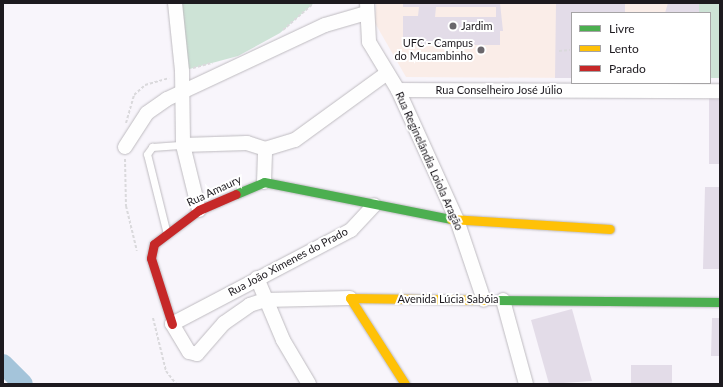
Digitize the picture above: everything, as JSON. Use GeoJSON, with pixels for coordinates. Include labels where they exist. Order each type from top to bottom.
{"type":"FeatureCollection","features":[{"type":"Feature","properties":{"kind":"street"},"geometry":{"type":"LineString","coordinates":[[176,3],[183,93],[183,145],[199,210]]}},
{"type":"Feature","properties":{"kind":"street"},"geometry":{"type":"LineString","coordinates":[[125,147],[147,113],[183,93],[326,25],[367,8]]}},
{"type":"Feature","properties":{"kind":"street","name":"Rua Reginelândia Loiola Aragão"},"geometry":{"type":"LineString","coordinates":[[367,8],[369,42],[386,74],[398,90],[457,220],[484,300]]}},
{"type":"Feature","properties":{"kind":"street"},"geometry":{"type":"LineString","coordinates":[[183,145],[247,143],[265,149],[305,135],[386,74]]}},
{"type":"Feature","properties":{"kind":"street","name":"Rua Conselheiro José Júlio"},"geometry":{"type":"LineString","coordinates":[[398,90],[720,90]]}},
{"type":"Feature","properties":{"kind":"street"},"geometry":{"type":"LineString","coordinates":[[265,149],[264,182],[374,205],[457,220],[610,229]]}},
{"type":"Feature","properties":{"kind":"street","name":"Rua Amaury"},"geometry":{"type":"LineString","coordinates":[[172,324],[151,258],[154,244],[167,231],[199,210],[264,182]]}},
{"type":"Feature","properties":{"kind":"street","name":"Rua João Ximenes do Prado"},"geometry":{"type":"LineString","coordinates":[[172,324],[257,278],[351,230],[374,205]]}},
{"type":"Feature","properties":{"kind":"street"},"geometry":{"type":"LineString","coordinates":[[257,278],[283,340],[309,384]]}},
{"type":"Feature","properties":{"kind":"street"},"geometry":{"type":"LineString","coordinates":[[350,298],[405,384]]}},
{"type":"Feature","properties":{"kind":"street","name":"Avenida Lúcia Sabóia"},"geometry":{"type":"LineString","coordinates":[[172,324],[189,352],[197,354],[235,313],[265,300],[350,298],[720,302]]}},
{"type":"Feature","properties":{"kind":"street"},"geometry":{"type":"LineString","coordinates":[[503,300],[526,384]]}},
{"type":"Feature","properties":{"kind":"lane"},"geometry":{"type":"LineString","coordinates":[[167,231],[147,154],[152,147],[183,145]]}},
{"type":"Feature","properties":{"kind":"path"},"geometry":{"type":"LineString","coordinates":[[559,51],[570,50]]}},
{"type":"Feature","properties":{"kind":"shaded area","name":"UFC - Campus do Mucambinho"},"geometry":{"type":"Polygon","coordinates":[[[376,3],[720,3],[720,78],[711,78],[711,12],[571,12],[571,78],[406,77],[375,23],[376,3]]]}},
{"type":"Feature","properties":{"kind":"green space"},"geometry":{"type":"Polygon","coordinates":[[[175,3],[314,3],[280,33],[238,56],[182,71],[175,3]]]}},
{"type":"Feature","properties":{"kind":"green space"},"geometry":{"type":"Polygon","coordinates":[[[699,3],[720,3],[720,78],[711,78],[711,12],[699,12],[699,3]]]}},
{"type":"Feature","properties":{"kind":"building","name":"Jardim"},"geometry":{"type":"Polygon","coordinates":[[[403,3],[500,3],[503,31],[500,31],[500,45],[403,45],[403,16],[418,16],[419,7],[403,7],[403,3]],[[436,7],[435,17],[496,17],[496,7],[436,7]]]}},
{"type":"Feature","properties":{"kind":"building"},"geometry":{"type":"Polygon","coordinates":[[[556,3],[625,3],[625,12],[571,12],[571,78],[555,78],[556,3]]]}},
{"type":"Feature","properties":{"kind":"building"},"geometry":{"type":"Polygon","coordinates":[[[668,3],[699,3],[699,12],[665,12],[668,3]]]}},
{"type":"Feature","properties":{"kind":"building"},"geometry":{"type":"Polygon","coordinates":[[[709,95],[720,95],[720,164],[709,164],[709,95]]]}},
{"type":"Feature","properties":{"kind":"building"},"geometry":{"type":"Polygon","coordinates":[[[705,187],[720,187],[720,269],[703,269],[705,187]]]}},
{"type":"Feature","properties":{"kind":"building"},"geometry":{"type":"Polygon","coordinates":[[[572,309],[592,381],[549,384],[531,320],[572,309]]]}},
{"type":"Feature","properties":{"kind":"building"},"geometry":{"type":"Polygon","coordinates":[[[712,318],[720,318],[720,356],[711,356],[712,318]]]}},
{"type":"Feature","properties":{"kind":"building"},"geometry":{"type":"Polygon","coordinates":[[[631,365],[672,365],[672,384],[631,384],[631,365]]]}},
{"type":"Feature","properties":{"kind":"waterway"},"geometry":{"type":"LineString","coordinates":[[3,364],[23,384]]}},
{"type":"Feature","properties":{"kind":"traffic: fast"},"geometry":{"type":"LineString","coordinates":[[236,194],[264,182],[451,219]]}},
{"type":"Feature","properties":{"kind":"traffic: fast"},"geometry":{"type":"LineString","coordinates":[[494,300],[720,302]]}},
{"type":"Feature","properties":{"kind":"traffic: slow"},"geometry":{"type":"LineString","coordinates":[[451,219],[610,229]]}},
{"type":"Feature","properties":{"kind":"traffic: slow"},"geometry":{"type":"LineString","coordinates":[[405,384],[350,298],[494,300]]}},
{"type":"Feature","properties":{"kind":"traffic: jam"},"geometry":{"type":"LineString","coordinates":[[172,324],[151,258],[154,244],[199,210],[236,194]]}},
{"type":"Feature","properties":{"kind":"place","name":"Jardim"},"geometry":{"type":"Point","coordinates":[453,26]}},
{"type":"Feature","properties":{"kind":"place","name":"UFC - Campus do Mucambinho"},"geometry":{"type":"Point","coordinates":[481,50]}}]}
